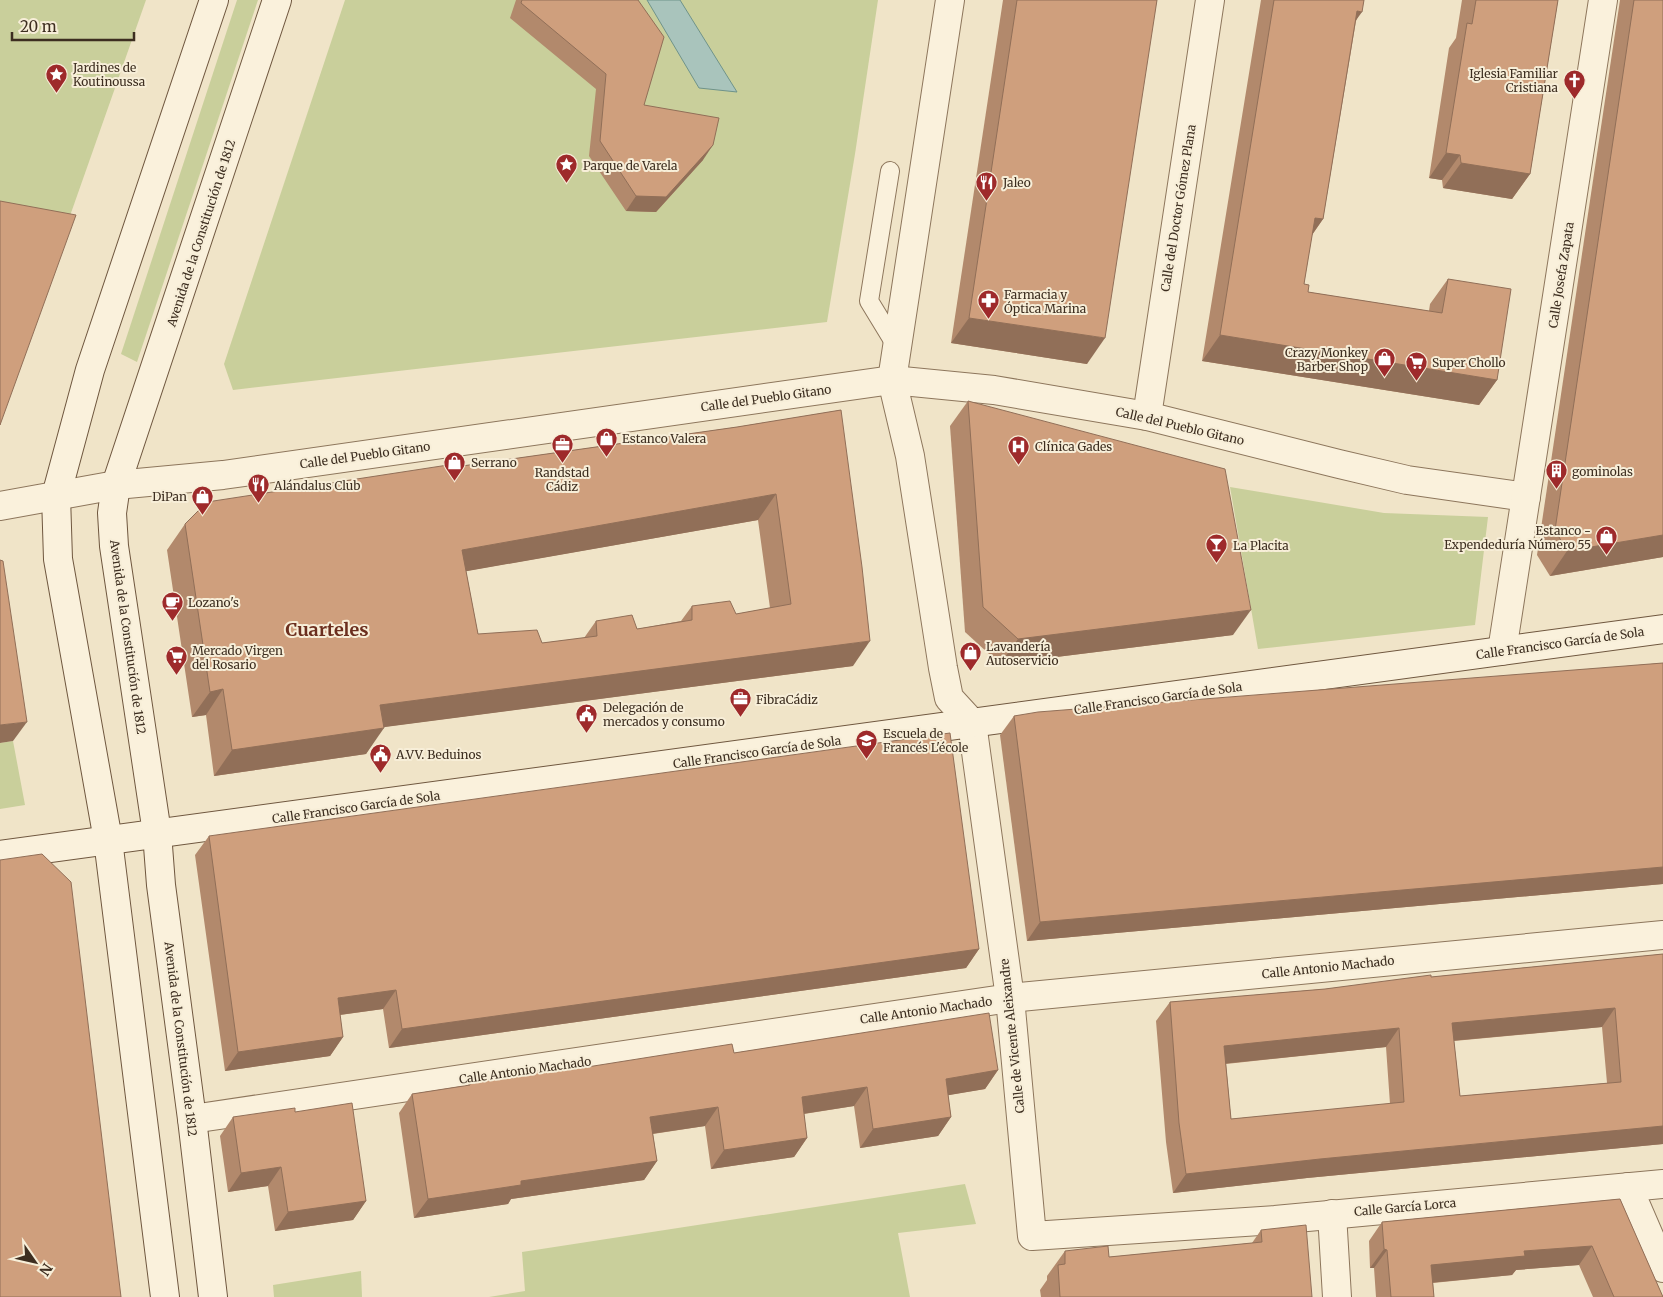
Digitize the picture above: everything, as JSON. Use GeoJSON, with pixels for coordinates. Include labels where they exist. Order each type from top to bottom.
{"type":"FeatureCollection","features":[{"type":"Feature","properties":{"kind":"street"},"geometry":{"type":"LineString","coordinates":[[165,1297],[108,840],[58,559],[56,496],[90,370],[214,0]]}},
{"type":"Feature","properties":{"kind":"street","name":"Avenida de la Constitución de 1812"},"geometry":{"type":"LineString","coordinates":[[213,1297],[161,885],[157,833],[114,546],[112,513],[116,485],[278,0]]}},
{"type":"Feature","properties":{"kind":"street"},"geometry":{"type":"LineString","coordinates":[[950,0],[892,380],[910,456],[949,698],[972,723]]}},
{"type":"Feature","properties":{"kind":"street","name":"Calle del Doctor Gómez Plana"},"geometry":{"type":"LineString","coordinates":[[1147,416],[1210,0]]}},
{"type":"Feature","properties":{"kind":"street","name":"Calle Josefa Zapata"},"geometry":{"type":"LineString","coordinates":[[1502,651],[1603,0]]}},
{"type":"Feature","properties":{"kind":"street","name":"Calle del Pueblo Gitano"},"geometry":{"type":"LineString","coordinates":[[0,506],[116,485],[223,475],[892,380],[994,390],[1147,416],[1407,480],[1526,497]]}},
{"type":"Feature","properties":{"kind":"street","name":"Calle Francisco García de Sola"},"geometry":{"type":"LineString","coordinates":[[0,855],[1663,629]]}},
{"type":"Feature","properties":{"kind":"street","name":"Calle de Vicente Aleixandre"},"geometry":{"type":"LineString","coordinates":[[972,723],[1010,998],[1032,1236],[1147,1229]]}},
{"type":"Feature","properties":{"kind":"street","name":"Calle Antonio Machado"},"geometry":{"type":"LineString","coordinates":[[192,1119],[1010,998],[1663,935]]}},
{"type":"Feature","properties":{"kind":"street","name":"Calle García Lorca"},"geometry":{"type":"LineString","coordinates":[[1147,1229],[1275,1220],[1663,1184]]}},
{"type":"Feature","properties":{"kind":"street"},"geometry":{"type":"LineString","coordinates":[[1628,1187],[1663,1268]]}},
{"type":"Feature","properties":{"kind":"street"},"geometry":{"type":"LineString","coordinates":[[1332,1214],[1337,1297]]}},
{"type":"Feature","properties":{"kind":"lane"},"geometry":{"type":"LineString","coordinates":[[890,172],[869,301],[896,347]]}},
{"type":"Feature","properties":{"kind":"green space","name":"Jardines de Koutinoussa"},"geometry":{"type":"Polygon","coordinates":[[[0,0],[146,0],[65,230],[0,218],[0,0]]]}},
{"type":"Feature","properties":{"kind":"green space"},"geometry":{"type":"Polygon","coordinates":[[[237,0],[258,0],[137,362],[121,354],[237,0]]]}},
{"type":"Feature","properties":{"kind":"green space","name":"Parque de Varela"},"geometry":{"type":"Polygon","coordinates":[[[345,0],[878,0],[827,322],[233,390],[224,364],[345,0]]]}},
{"type":"Feature","properties":{"kind":"green space"},"geometry":{"type":"Polygon","coordinates":[[[1230,487],[1384,513],[1488,517],[1475,625],[1258,649],[1230,487]]]}},
{"type":"Feature","properties":{"kind":"green space"},"geometry":{"type":"Polygon","coordinates":[[[13,741],[25,805],[0,809],[0,743],[13,741]]]}},
{"type":"Feature","properties":{"kind":"green space"},"geometry":{"type":"Polygon","coordinates":[[[965,1184],[976,1224],[898,1233],[910,1297],[489,1297],[525,1291],[522,1252],[965,1184]]]}},
{"type":"Feature","properties":{"kind":"green space"},"geometry":{"type":"Polygon","coordinates":[[[361,1271],[362,1297],[274,1297],[273,1285],[361,1271]]]}},
{"type":"Feature","properties":{"kind":"water"},"geometry":{"type":"Polygon","coordinates":[[[647,0],[680,0],[737,92],[699,88],[647,0]]]}},
{"type":"Feature","properties":{"kind":"building"},"geometry":{"type":"Polygon","coordinates":[[[522,0],[638,0],[664,37],[644,105],[719,118],[713,145],[666,197],[636,196],[600,141],[606,74],[521,3],[522,0]]]}},
{"type":"Feature","properties":{"kind":"building"},"geometry":{"type":"Polygon","coordinates":[[[1017,0],[1157,0],[1105,338],[969,318],[1017,0]]]}},
{"type":"Feature","properties":{"kind":"building"},"geometry":{"type":"Polygon","coordinates":[[[1274,0],[1364,0],[1362,12],[1357,11],[1323,219],[1315,218],[1304,284],[1309,285],[1308,292],[1442,313],[1448,279],[1511,289],[1497,380],[1220,335],[1274,0]]]}},
{"type":"Feature","properties":{"kind":"building"},"geometry":{"type":"Polygon","coordinates":[[[1476,0],[1558,0],[1530,174],[1461,163],[1460,155],[1446,153],[1467,23],[1472,24],[1476,0]]]}},
{"type":"Feature","properties":{"kind":"building"},"geometry":{"type":"Polygon","coordinates":[[[1634,0],[1663,0],[1663,535],[1567,551],[1555,530],[1634,0]]]}},
{"type":"Feature","properties":{"kind":"building"},"geometry":{"type":"Polygon","coordinates":[[[0,201],[76,215],[0,425],[0,201]]]}},
{"type":"Feature","properties":{"kind":"building"},"geometry":{"type":"Polygon","coordinates":[[[968,401],[1225,469],[1251,610],[1018,639],[983,607],[968,401]]]}},
{"type":"Feature","properties":{"kind":"building"},"geometry":{"type":"Polygon","coordinates":[[[841,410],[870,641],[380,705],[384,728],[232,750],[223,689],[210,692],[185,524],[207,502],[448,465],[448,468],[737,427],[841,410]],[[776,494],[462,550],[478,634],[537,630],[542,643],[597,636],[596,621],[632,615],[637,629],[692,620],[692,606],[730,601],[736,614],[791,604],[776,494]]]}},
{"type":"Feature","properties":{"kind":"building"},"geometry":{"type":"Polygon","coordinates":[[[0,560],[3,561],[27,722],[0,725],[0,560]]]}},
{"type":"Feature","properties":{"kind":"building"},"geometry":{"type":"Polygon","coordinates":[[[1663,663],[1663,867],[1040,922],[1014,716],[1038,712],[1663,663]]]}},
{"type":"Feature","properties":{"kind":"building"},"geometry":{"type":"Polygon","coordinates":[[[950,733],[979,949],[402,1029],[396,990],[338,998],[343,1037],[238,1052],[209,836],[950,733]]]}},
{"type":"Feature","properties":{"kind":"building"},"geometry":{"type":"Polygon","coordinates":[[[42,854],[71,882],[121,1297],[0,1297],[0,860],[42,854]]]}},
{"type":"Feature","properties":{"kind":"building"},"geometry":{"type":"Polygon","coordinates":[[[1663,954],[1663,1126],[1320,1159],[1186,1174],[1179,1123],[1170,1002],[1325,989],[1431,975],[1431,977],[1663,954]],[[1615,1008],[1452,1023],[1460,1096],[1621,1082],[1615,1008]],[[1399,1028],[1224,1046],[1231,1119],[1404,1102],[1399,1028]]]}},
{"type":"Feature","properties":{"kind":"building"},"geometry":{"type":"Polygon","coordinates":[[[989,1013],[998,1070],[946,1079],[951,1117],[873,1129],[867,1087],[802,1097],[807,1138],[724,1150],[718,1107],[650,1117],[657,1161],[521,1181],[521,1185],[428,1199],[412,1094],[470,1085],[470,1082],[580,1064],[581,1068],[732,1044],[734,1053],[989,1013]]]}},
{"type":"Feature","properties":{"kind":"building"},"geometry":{"type":"Polygon","coordinates":[[[352,1103],[366,1201],[288,1212],[281,1167],[241,1173],[233,1117],[295,1108],[295,1112],[352,1103]]]}},
{"type":"Feature","properties":{"kind":"building"},"geometry":{"type":"Polygon","coordinates":[[[1620,1199],[1663,1297],[1614,1297],[1592,1246],[1524,1251],[1525,1256],[1431,1265],[1434,1297],[1391,1297],[1387,1250],[1384,1249],[1382,1222],[1620,1199]]]}},
{"type":"Feature","properties":{"kind":"building"},"geometry":{"type":"Polygon","coordinates":[[[1306,1225],[1312,1297],[1060,1297],[1058,1265],[1065,1264],[1065,1251],[1108,1246],[1109,1257],[1262,1242],[1261,1230],[1306,1225]]]}},
{"type":"Feature","properties":{"kind":"place","name":"Jardines de Koutinoussa"},"geometry":{"type":"Point","coordinates":[57,93]}},
{"type":"Feature","properties":{"kind":"place","name":"Iglesia Familiar Cristiana"},"geometry":{"type":"Point","coordinates":[1574,99]}},
{"type":"Feature","properties":{"kind":"place","name":"Parque de Varela"},"geometry":{"type":"Point","coordinates":[567,184]}},
{"type":"Feature","properties":{"kind":"place","name":"Jaleo"},"geometry":{"type":"Point","coordinates":[987,201]}},
{"type":"Feature","properties":{"kind":"place","name":"Farmacia y Óptica Marina"},"geometry":{"type":"Point","coordinates":[988,320]}},
{"type":"Feature","properties":{"kind":"place","name":"Crazy Monkey Barber Shop"},"geometry":{"type":"Point","coordinates":[1384,378]}},
{"type":"Feature","properties":{"kind":"place","name":"Super Chollo"},"geometry":{"type":"Point","coordinates":[1416,381]}},
{"type":"Feature","properties":{"kind":"place","name":"Estanco Valera"},"geometry":{"type":"Point","coordinates":[606,457]}},
{"type":"Feature","properties":{"kind":"place","name":"Randstad Cádiz"},"geometry":{"type":"Point","coordinates":[562,464]}},
{"type":"Feature","properties":{"kind":"place","name":"Clínica Gades"},"geometry":{"type":"Point","coordinates":[1019,465]}},
{"type":"Feature","properties":{"kind":"place","name":"Serrano"},"geometry":{"type":"Point","coordinates":[455,481]}},
{"type":"Feature","properties":{"kind":"place","name":"gominolas"},"geometry":{"type":"Point","coordinates":[1556,490]}},
{"type":"Feature","properties":{"kind":"place","name":"Alándalus Club"},"geometry":{"type":"Point","coordinates":[258,504]}},
{"type":"Feature","properties":{"kind":"place","name":"DiPan"},"geometry":{"type":"Point","coordinates":[203,515]}},
{"type":"Feature","properties":{"kind":"place","name":"Estanco - Expendeduría Número 55"},"geometry":{"type":"Point","coordinates":[1607,556]}},
{"type":"Feature","properties":{"kind":"place","name":"La Placita"},"geometry":{"type":"Point","coordinates":[1217,564]}},
{"type":"Feature","properties":{"kind":"place","name":"Lozano's"},"geometry":{"type":"Point","coordinates":[172,621]}},
{"type":"Feature","properties":{"kind":"place","name":"Lavandería Autoservicio"},"geometry":{"type":"Point","coordinates":[970,672]}},
{"type":"Feature","properties":{"kind":"place","name":"Mercado Virgen del Rosario"},"geometry":{"type":"Point","coordinates":[176,676]}},
{"type":"Feature","properties":{"kind":"place","name":"FibraCádiz"},"geometry":{"type":"Point","coordinates":[740,718]}},
{"type":"Feature","properties":{"kind":"place","name":"Delegación de mercados y consumo"},"geometry":{"type":"Point","coordinates":[587,733]}},
{"type":"Feature","properties":{"kind":"place","name":"Escuela de Francés L'école"},"geometry":{"type":"Point","coordinates":[867,759]}},
{"type":"Feature","properties":{"kind":"place","name":"A.VV. Beduinos"},"geometry":{"type":"Point","coordinates":[380,773]}},
{"type":"Feature","properties":{"kind":"district","name":"Cuarteles"},"geometry":{"type":"Point","coordinates":[327,629]}}]}
